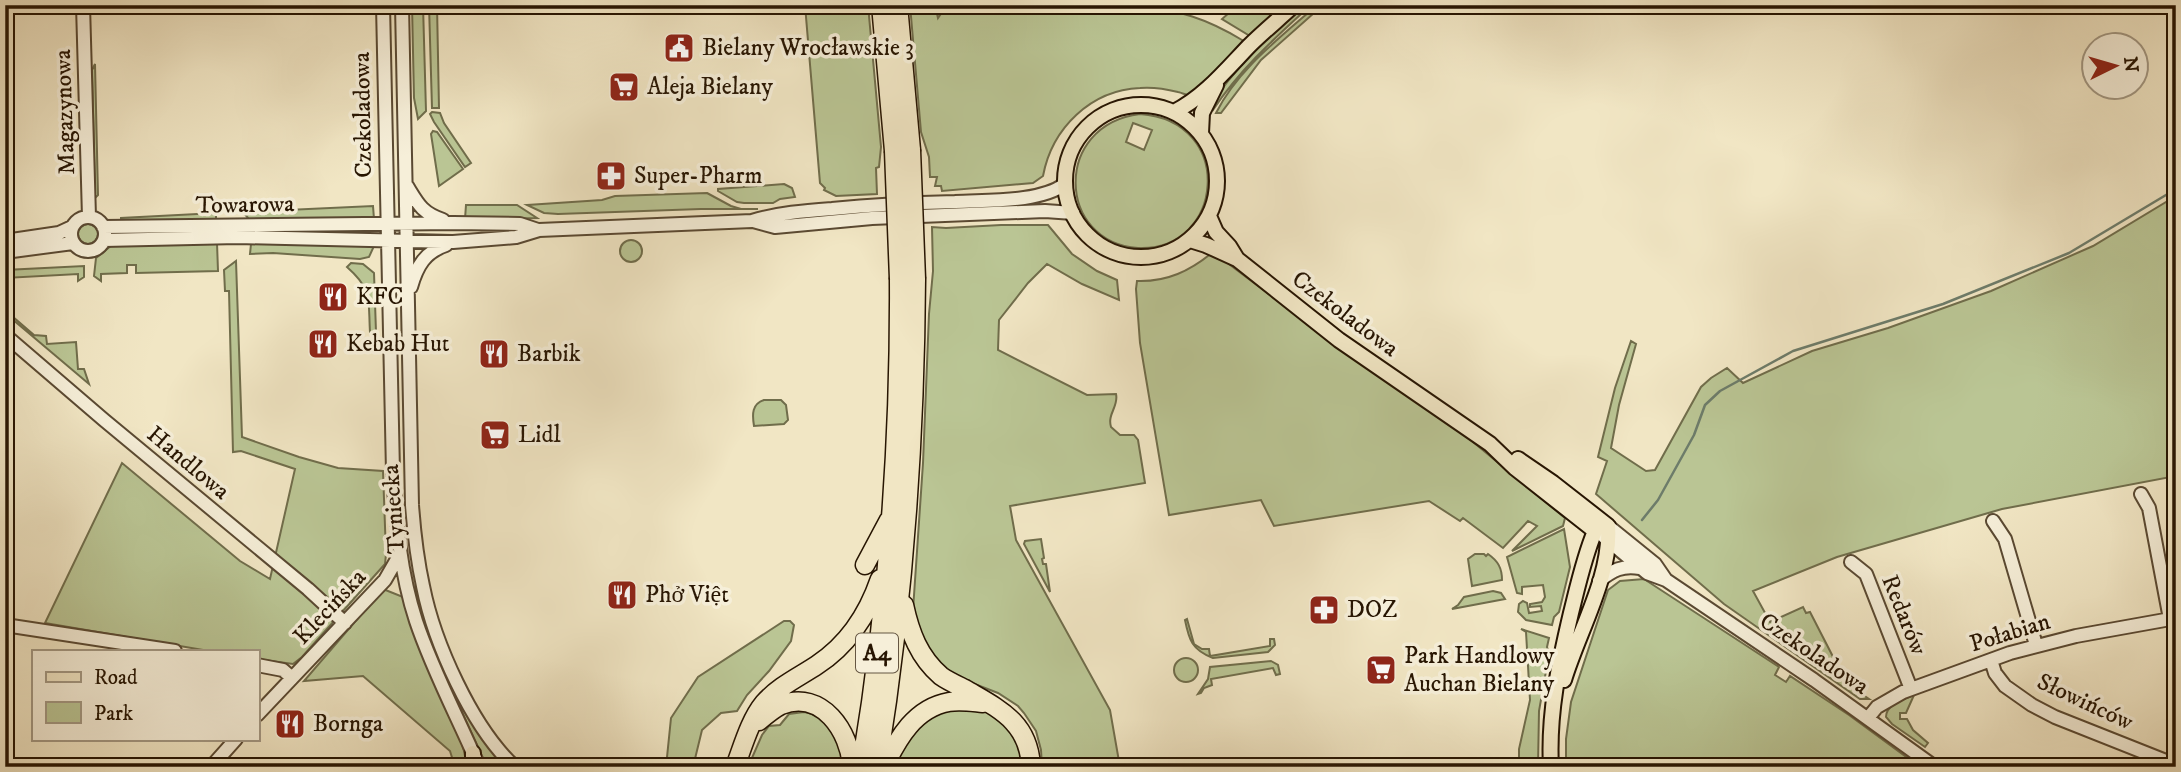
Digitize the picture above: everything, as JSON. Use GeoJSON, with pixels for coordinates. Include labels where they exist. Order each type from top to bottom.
{"type":"FeatureCollection","features":[{"type":"Feature","properties":{"kind":"highway","name":"A4"},"geometry":{"type":"LineString","coordinates":[[881,5],[902,150]]}},
{"type":"Feature","properties":{"kind":"highway","name":"A4"},"geometry":{"type":"LineString","coordinates":[[898,5],[912,463],[901,592]]}},
{"type":"Feature","properties":{"kind":"highway","name":"A4"},"geometry":{"type":"LineString","coordinates":[[861,767],[890,539],[907,279]]}},
{"type":"Feature","properties":{"kind":"highway"},"geometry":{"type":"LineString","coordinates":[[865,565],[891,514]]}},
{"type":"Feature","properties":{"kind":"highway"},"geometry":{"type":"LineString","coordinates":[[735,767],[756,715],[769,698],[832,654],[858,626],[879,583],[890,539]]}},
{"type":"Feature","properties":{"kind":"highway"},"geometry":{"type":"LineString","coordinates":[[901,592],[909,625],[920,652],[943,677],[1004,712],[1018,727],[1029,749],[1031,767]]}},
{"type":"Feature","properties":{"kind":"highway"},"geometry":{"type":"LineString","coordinates":[[877,767],[901,592]]}},
{"type":"Feature","properties":{"kind":"highway"},"geometry":{"type":"LineString","coordinates":[[884,767],[896,742],[920,714],[951,701],[987,703]]}},
{"type":"Feature","properties":{"kind":"highway"},"geometry":{"type":"LineString","coordinates":[[748,734],[760,720],[779,706],[795,702],[811,704],[827,713],[840,727],[849,744],[852,767]]}},
{"type":"Feature","properties":{"kind":"main road"},"geometry":{"type":"LineString","coordinates":[[1174,112],[1192,103],[1218,80],[1251,44],[1294,5]]}},
{"type":"Feature","properties":{"kind":"main road"},"geometry":{"type":"LineString","coordinates":[[1201,133],[1202,113],[1218,80]]}},
{"type":"Feature","properties":{"kind":"main road"},"geometry":{"type":"LineString","coordinates":[[1152,106],[1174,112],[1201,133],[1210,149],[1217,175],[1215,199],[1200,230],[1190,240],[1165,253],[1147,257],[1131,256],[1110,250],[1085,232],[1073,213],[1065,184],[1067,165],[1076,143],[1092,124],[1113,110],[1152,106]]}},
{"type":"Feature","properties":{"kind":"main road","name":"Czekoladowa"},"geometry":{"type":"LineString","coordinates":[[1209,215],[1216,232],[1237,259]]}},
{"type":"Feature","properties":{"kind":"main road","name":"Czekoladowa"},"geometry":{"type":"LineString","coordinates":[[1190,240],[1206,244],[1237,259],[1339,340],[1498,449],[1515,468],[1602,528]]}},
{"type":"Feature","properties":{"kind":"main road"},"geometry":{"type":"LineString","coordinates":[[1551,767],[1555,683],[1585,555],[1602,528],[1609,541],[1599,581],[1554,705]]}},
{"type":"Feature","properties":{"kind":"street","name":"Magazynowa"},"geometry":{"type":"LineString","coordinates":[[83,5],[89,217]]}},
{"type":"Feature","properties":{"kind":"street","name":"Czekoladowa"},"geometry":{"type":"LineString","coordinates":[[383,5],[388,241]]}},
{"type":"Feature","properties":{"kind":"street","name":"Czekoladowa"},"geometry":{"type":"LineString","coordinates":[[402,5],[406,223]]}},
{"type":"Feature","properties":{"kind":"street"},"geometry":{"type":"LineString","coordinates":[[406,184],[420,208],[431,216],[453,223]]}},
{"type":"Feature","properties":{"kind":"street"},"geometry":{"type":"LineString","coordinates":[[388,241],[453,242],[516,237],[539,230],[752,221],[775,214],[816,210],[989,200],[1043,194],[1065,184]]}},
{"type":"Feature","properties":{"kind":"street"},"geometry":{"type":"LineString","coordinates":[[752,221],[775,227],[872,218],[1054,210],[1073,213]]}},
{"type":"Feature","properties":{"kind":"street"},"geometry":{"type":"LineString","coordinates":[[5,241],[59,233],[72,227],[80,219],[89,217],[97,220],[103,233],[96,249],[81,250],[73,243],[72,227]]}},
{"type":"Feature","properties":{"kind":"street"},"geometry":{"type":"LineString","coordinates":[[388,223],[520,224],[539,230]]}},
{"type":"Feature","properties":{"kind":"street","name":"Towarowa"},"geometry":{"type":"LineString","coordinates":[[103,233],[388,223]]}},
{"type":"Feature","properties":{"kind":"street","name":"Tyniecka"},"geometry":{"type":"LineString","coordinates":[[406,223],[412,505],[423,588],[436,630],[464,696],[484,730],[512,765]]}},
{"type":"Feature","properties":{"kind":"street","name":"Towarowa"},"geometry":{"type":"LineString","coordinates":[[103,233],[388,241]]}},
{"type":"Feature","properties":{"kind":"street","name":"Tyniecka"},"geometry":{"type":"LineString","coordinates":[[388,241],[394,482],[400,554],[405,583],[425,645],[475,762]]}},
{"type":"Feature","properties":{"kind":"street"},"geometry":{"type":"LineString","coordinates":[[408,298],[422,260],[432,250],[453,242]]}},
{"type":"Feature","properties":{"kind":"street"},"geometry":{"type":"LineString","coordinates":[[5,251],[73,243]]}},
{"type":"Feature","properties":{"kind":"street","name":"Handlowa"},"geometry":{"type":"LineString","coordinates":[[5,335],[345,622]]}},
{"type":"Feature","properties":{"kind":"street"},"geometry":{"type":"LineString","coordinates":[[2141,494],[2149,508],[2173,618]]}},
{"type":"Feature","properties":{"kind":"street"},"geometry":{"type":"LineString","coordinates":[[1993,521],[2005,538],[2036,645]]}},
{"type":"Feature","properties":{"kind":"street","name":"Czekoladowa"},"geometry":{"type":"LineString","coordinates":[[1602,528],[1655,564],[1666,580]]}},
{"type":"Feature","properties":{"kind":"street","name":"Czekoladowa"},"geometry":{"type":"LineString","coordinates":[[1609,541],[1640,568],[1666,580],[1935,767]]}},
{"type":"Feature","properties":{"kind":"street","name":"Klecińska"},"geometry":{"type":"LineString","coordinates":[[259,713],[385,580],[400,554]]}},
{"type":"Feature","properties":{"kind":"street","name":"Redarów"},"geometry":{"type":"LineString","coordinates":[[1851,562],[1866,574],[1911,688]]}},
{"type":"Feature","properties":{"kind":"street"},"geometry":{"type":"LineString","coordinates":[[1599,581],[1622,567],[1640,568]]}},
{"type":"Feature","properties":{"kind":"street"},"geometry":{"type":"LineString","coordinates":[[385,580],[405,583]]}},
{"type":"Feature","properties":{"kind":"street","name":"Połabian"},"geometry":{"type":"LineString","coordinates":[[1868,718],[1885,702],[1911,688],[2036,645],[2173,618]]}},
{"type":"Feature","properties":{"kind":"street"},"geometry":{"type":"LineString","coordinates":[[5,625],[168,650]]}},
{"type":"Feature","properties":{"kind":"street","name":"Słowińców"},"geometry":{"type":"LineString","coordinates":[[1991,660],[1995,673],[2005,686],[2032,705],[2055,717],[2176,765]]}},
{"type":"Feature","properties":{"kind":"street"},"geometry":{"type":"LineString","coordinates":[[259,665],[282,670],[292,678]]}},
{"type":"Feature","properties":{"kind":"street"},"geometry":{"type":"LineString","coordinates":[[211,767],[235,740]]}},
{"type":"Feature","properties":{"kind":"green space"},"geometry":{"type":"Polygon","coordinates":[[[412,5],[423,5],[426,111],[418,119],[414,98],[412,5]]]}},
{"type":"Feature","properties":{"kind":"green space"},"geometry":{"type":"Polygon","coordinates":[[[429,5],[437,5],[439,108],[432,108],[429,5]]]}},
{"type":"Feature","properties":{"kind":"green space"},"geometry":{"type":"Polygon","coordinates":[[[805,5],[868,5],[881,147],[879,167],[876,168],[877,194],[836,196],[824,190],[820,183],[805,5]]]}},
{"type":"Feature","properties":{"kind":"green space"},"geometry":{"type":"Polygon","coordinates":[[[910,5],[935,5],[938,18],[947,5],[1099,5],[1085,10],[1097,13],[1131,8],[1166,10],[1205,21],[1230,33],[1243,43],[1193,96],[1164,89],[1140,88],[1122,90],[1090,104],[1065,128],[1055,142],[1043,176],[1033,183],[942,191],[941,186],[935,186],[937,177],[930,177],[929,157],[921,132],[910,5]]]}},
{"type":"Feature","properties":{"kind":"green space"},"geometry":{"type":"Polygon","coordinates":[[[1238,5],[1285,5],[1250,36],[1222,19],[1238,5]]]}},
{"type":"Feature","properties":{"kind":"green space"},"geometry":{"type":"Polygon","coordinates":[[[1303,5],[1311,5],[1246,67],[1213,110],[1209,107],[1241,65],[1303,5]]]}},
{"type":"Feature","properties":{"kind":"green space"},"geometry":{"type":"Polygon","coordinates":[[[1317,5],[1323,5],[1261,60],[1221,113],[1216,113],[1248,68],[1317,5]]]}},
{"type":"Feature","properties":{"kind":"green space"},"geometry":{"type":"Polygon","coordinates":[[[95,64],[98,195],[95,198],[92,70],[95,64]]]}},
{"type":"Feature","properties":{"kind":"green space"},"geometry":{"type":"Polygon","coordinates":[[[440,113],[471,163],[465,167],[434,122],[430,114],[440,113]]]}},
{"type":"Feature","properties":{"kind":"green space"},"geometry":{"type":"Polygon","coordinates":[[[1140,114],[1171,122],[1193,138],[1205,161],[1208,185],[1202,209],[1188,230],[1167,244],[1138,248],[1111,241],[1092,227],[1080,206],[1076,183],[1079,160],[1091,139],[1111,123],[1140,114]],[[1133,123],[1126,142],[1144,150],[1152,130],[1133,123]]]}},
{"type":"Feature","properties":{"kind":"green space"},"geometry":{"type":"Polygon","coordinates":[[[433,131],[437,132],[463,169],[439,186],[431,134],[433,131]]]}},
{"type":"Feature","properties":{"kind":"green space"},"geometry":{"type":"Polygon","coordinates":[[[784,184],[792,188],[795,197],[773,203],[737,202],[718,191],[718,189],[784,184]]]}},
{"type":"Feature","properties":{"kind":"green space"},"geometry":{"type":"Polygon","coordinates":[[[707,193],[741,209],[558,214],[544,213],[527,205],[602,200],[615,196],[707,193]]]}},
{"type":"Feature","properties":{"kind":"green space"},"geometry":{"type":"Polygon","coordinates":[[[2176,196],[2176,476],[2002,509],[1837,557],[1753,591],[1770,622],[1803,607],[1806,613],[1810,612],[1847,684],[1869,699],[1860,699],[1724,604],[1596,494],[1607,461],[1598,457],[1615,388],[1631,341],[1636,344],[1619,405],[1611,448],[1646,471],[1655,470],[1701,387],[1727,368],[1743,383],[1812,351],[1888,328],[1991,291],[2093,246],[2176,196]]]}},
{"type":"Feature","properties":{"kind":"green space"},"geometry":{"type":"Polygon","coordinates":[[[466,205],[517,205],[537,218],[465,219],[466,205]]]}},
{"type":"Feature","properties":{"kind":"green space"},"geometry":{"type":"Polygon","coordinates":[[[373,206],[374,219],[252,221],[243,212],[373,206]]]}},
{"type":"Feature","properties":{"kind":"green space"},"geometry":{"type":"Polygon","coordinates":[[[216,213],[216,220],[121,222],[121,218],[216,213]]]}},
{"type":"Feature","properties":{"kind":"green space"},"geometry":{"type":"Polygon","coordinates":[[[88,224],[95,227],[98,234],[95,241],[88,244],[81,241],[78,234],[81,227],[88,224]]]}},
{"type":"Feature","properties":{"kind":"green space"},"geometry":{"type":"Polygon","coordinates":[[[1048,225],[1072,254],[1097,271],[1117,280],[1119,300],[1082,284],[1047,264],[999,320],[998,350],[1087,395],[1116,394],[1111,427],[1120,435],[1134,435],[1138,440],[1145,483],[1010,506],[1016,540],[1110,710],[1120,767],[1042,767],[1036,731],[1024,713],[998,693],[943,668],[927,650],[913,610],[933,271],[932,227],[1048,225]]]}},
{"type":"Feature","properties":{"kind":"green space"},"geometry":{"type":"Polygon","coordinates":[[[631,240],[639,243],[642,251],[639,259],[631,262],[623,259],[620,251],[623,243],[631,240]]]}},
{"type":"Feature","properties":{"kind":"green space"},"geometry":{"type":"Polygon","coordinates":[[[217,243],[218,271],[136,273],[136,265],[127,265],[127,273],[101,274],[101,281],[94,276],[96,258],[112,245],[217,243]]]}},
{"type":"Feature","properties":{"kind":"green space"},"geometry":{"type":"Polygon","coordinates":[[[251,244],[374,246],[369,257],[360,259],[250,254],[251,244]]]}},
{"type":"Feature","properties":{"kind":"green space"},"geometry":{"type":"Polygon","coordinates":[[[1213,252],[1336,345],[1450,423],[1565,518],[1563,526],[1512,551],[1537,526],[1528,521],[1503,548],[1463,518],[1460,521],[1429,501],[1274,526],[1261,500],[1169,515],[1140,343],[1137,281],[1158,280],[1178,274],[1213,252]]]}},
{"type":"Feature","properties":{"kind":"green space"},"geometry":{"type":"Polygon","coordinates":[[[236,261],[242,437],[338,468],[383,471],[385,564],[293,664],[259,659],[259,650],[203,650],[45,623],[122,463],[240,561],[270,579],[295,469],[241,451],[233,452],[229,291],[225,291],[224,270],[236,261]]]}},
{"type":"Feature","properties":{"kind":"green space"},"geometry":{"type":"Polygon","coordinates":[[[351,263],[363,264],[374,273],[376,332],[370,332],[368,296],[361,282],[347,267],[351,263]]]}},
{"type":"Feature","properties":{"kind":"green space"},"geometry":{"type":"Polygon","coordinates":[[[84,266],[84,277],[78,281],[78,274],[5,278],[5,270],[84,266]]]}},
{"type":"Feature","properties":{"kind":"green space"},"geometry":{"type":"Polygon","coordinates":[[[5,310],[34,335],[46,336],[47,344],[76,342],[78,369],[84,369],[89,384],[5,313],[5,310]]]}},
{"type":"Feature","properties":{"kind":"green space"},"geometry":{"type":"Polygon","coordinates":[[[764,400],[781,400],[786,405],[788,420],[784,424],[754,426],[754,410],[757,404],[764,400]]]}},
{"type":"Feature","properties":{"kind":"green space"},"geometry":{"type":"Polygon","coordinates":[[[1564,529],[1570,567],[1559,612],[1552,625],[1526,620],[1518,612],[1519,604],[1523,601],[1527,603],[1529,613],[1542,611],[1541,606],[1530,607],[1530,604],[1542,602],[1545,597],[1543,585],[1522,587],[1522,594],[1517,593],[1507,557],[1564,529]]]}},
{"type":"Feature","properties":{"kind":"green space"},"geometry":{"type":"Polygon","coordinates":[[[1041,539],[1042,559],[1043,564],[1046,564],[1050,592],[1024,544],[1025,541],[1041,539]]]}},
{"type":"Feature","properties":{"kind":"green space"},"geometry":{"type":"Polygon","coordinates":[[[1475,554],[1488,554],[1494,559],[1500,568],[1502,580],[1472,586],[1468,559],[1475,554]]]}},
{"type":"Feature","properties":{"kind":"green space"},"geometry":{"type":"Polygon","coordinates":[[[1644,579],[1779,667],[1775,675],[1786,682],[1790,676],[1920,767],[1566,767],[1566,739],[1571,702],[1608,590],[1620,581],[1644,579]]]}},
{"type":"Feature","properties":{"kind":"green space"},"geometry":{"type":"Polygon","coordinates":[[[383,589],[403,597],[429,670],[458,731],[466,767],[455,767],[450,751],[363,676],[304,681],[383,589]]]}},
{"type":"Feature","properties":{"kind":"green space"},"geometry":{"type":"Polygon","coordinates":[[[1493,591],[1501,593],[1505,599],[1452,609],[1464,597],[1493,591]]]}},
{"type":"Feature","properties":{"kind":"green space"},"geometry":{"type":"Polygon","coordinates":[[[417,594],[426,626],[450,680],[506,767],[487,767],[430,642],[415,595],[417,594]]]}},
{"type":"Feature","properties":{"kind":"green space"},"geometry":{"type":"Polygon","coordinates":[[[1187,619],[1194,644],[1202,649],[1209,649],[1210,656],[1270,646],[1270,639],[1274,639],[1275,645],[1268,652],[1213,658],[1200,652],[1193,644],[1186,627],[1187,619]]]}},
{"type":"Feature","properties":{"kind":"green space"},"geometry":{"type":"Polygon","coordinates":[[[784,621],[790,621],[794,625],[791,641],[737,711],[721,713],[702,730],[693,767],[666,767],[671,718],[698,677],[784,621]]]}},
{"type":"Feature","properties":{"kind":"green space"},"geometry":{"type":"Polygon","coordinates":[[[1521,629],[1549,638],[1549,654],[1539,711],[1538,767],[1519,766],[1519,749],[1530,700],[1526,632],[1521,629]]]}},
{"type":"Feature","properties":{"kind":"green space"},"geometry":{"type":"Polygon","coordinates":[[[1186,658],[1195,661],[1198,670],[1195,679],[1186,682],[1177,679],[1174,670],[1177,661],[1186,658]]]}},
{"type":"Feature","properties":{"kind":"green space"},"geometry":{"type":"Polygon","coordinates":[[[1271,661],[1278,665],[1280,674],[1276,675],[1273,668],[1211,679],[1212,685],[1198,694],[1208,679],[1210,667],[1271,661]]]}},
{"type":"Feature","properties":{"kind":"green space"},"geometry":{"type":"Polygon","coordinates":[[[1914,695],[1906,713],[1900,713],[1900,719],[1907,719],[1913,730],[1928,743],[1925,747],[1886,717],[1892,706],[1914,695]]]}},
{"type":"Feature","properties":{"kind":"green space"},"geometry":{"type":"Polygon","coordinates":[[[940,707],[979,709],[997,716],[1013,735],[1023,767],[893,767],[907,731],[940,707]]]}},
{"type":"Feature","properties":{"kind":"green space"},"geometry":{"type":"Polygon","coordinates":[[[804,712],[822,719],[828,725],[837,740],[845,767],[748,767],[762,735],[769,726],[780,725],[789,714],[804,712]]]}},
{"type":"Feature","properties":{"kind":"waterway"},"geometry":{"type":"LineString","coordinates":[[1642,520],[1658,500],[1694,435],[1705,405],[1720,391],[1793,351],[1943,304],[2069,253],[2176,189]]}},
{"type":"Feature","properties":{"kind":"place","name":"Bielany Wrocławskie 3"},"geometry":{"type":"Point","coordinates":[679,48]}},
{"type":"Feature","properties":{"kind":"place","name":"Aleja Bielany"},"geometry":{"type":"Point","coordinates":[624,87]}},
{"type":"Feature","properties":{"kind":"place","name":"Super-Pharm"},"geometry":{"type":"Point","coordinates":[611,176]}},
{"type":"Feature","properties":{"kind":"place","name":"KFC"},"geometry":{"type":"Point","coordinates":[333,297]}},
{"type":"Feature","properties":{"kind":"place","name":"Kebab Hut"},"geometry":{"type":"Point","coordinates":[323,344]}},
{"type":"Feature","properties":{"kind":"place","name":"Barbik"},"geometry":{"type":"Point","coordinates":[494,354]}},
{"type":"Feature","properties":{"kind":"place","name":"Lidl"},"geometry":{"type":"Point","coordinates":[495,435]}},
{"type":"Feature","properties":{"kind":"place","name":"Phở Việt"},"geometry":{"type":"Point","coordinates":[622,595]}},
{"type":"Feature","properties":{"kind":"place","name":"DOZ"},"geometry":{"type":"Point","coordinates":[1324,610]}},
{"type":"Feature","properties":{"kind":"place","name":"Park Handlowy Auchan Bielany"},"geometry":{"type":"Point","coordinates":[1381,670]}},
{"type":"Feature","properties":{"kind":"place","name":"Bornga"},"geometry":{"type":"Point","coordinates":[290,724]}}]}
